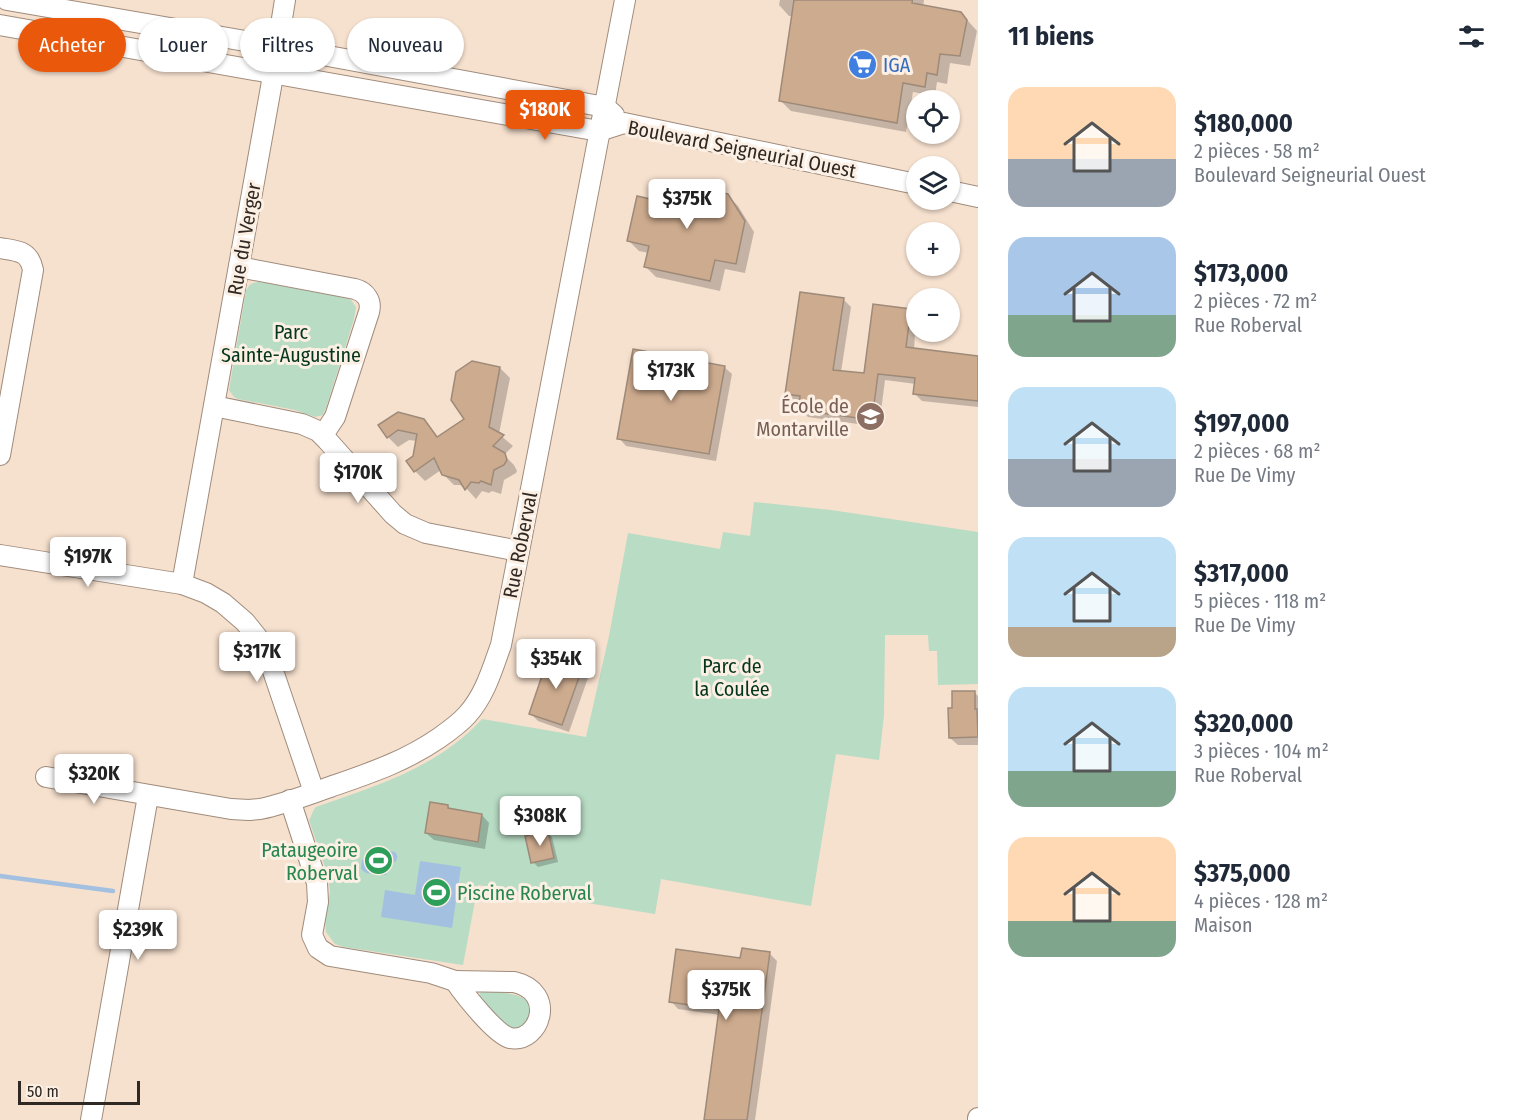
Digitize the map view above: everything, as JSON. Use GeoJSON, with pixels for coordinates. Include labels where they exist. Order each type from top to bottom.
{"type":"FeatureCollection","features":[{"type":"Feature","properties":{"kind":"street","name":"Boulevard Seigneurial Ouest"},"geometry":{"type":"LineString","coordinates":[[7,0],[62,5],[240,40]]}},
{"type":"Feature","properties":{"kind":"street","name":"Rue du Verger"},"geometry":{"type":"LineString","coordinates":[[282,18],[285,0]]}},
{"type":"Feature","properties":{"kind":"street","name":"Rue Roberval"},"geometry":{"type":"LineString","coordinates":[[46,777],[148,796],[249,810],[269,807],[402,760],[427,747],[467,716],[483,692],[501,645],[625,0]]}},
{"type":"Feature","properties":{"kind":"street","name":"Boulevard Seigneurial Ouest"},"geometry":{"type":"LineString","coordinates":[[0,25],[599,131],[623,123],[906,182]]}},
{"type":"Feature","properties":{"kind":"street","name":"Boulevard Seigneurial Ouest"},"geometry":{"type":"LineString","coordinates":[[335,57],[605,107]]}},
{"type":"Feature","properties":{"kind":"street","name":"Rue du Verger"},"geometry":{"type":"LineString","coordinates":[[182,584],[273,74]]}},
{"type":"Feature","properties":{"kind":"street"},"geometry":{"type":"LineString","coordinates":[[605,107],[623,123]]}},
{"type":"Feature","properties":{"kind":"street"},"geometry":{"type":"LineString","coordinates":[[960,193],[978,197]]}},
{"type":"Feature","properties":{"kind":"street"},"geometry":{"type":"LineString","coordinates":[[0,248],[23,253],[29,258],[33,270],[0,455]]}},
{"type":"Feature","properties":{"kind":"street"},"geometry":{"type":"LineString","coordinates":[[239,267],[355,289],[368,297],[369,312],[335,417],[323,435]]}},
{"type":"Feature","properties":{"kind":"street"},"geometry":{"type":"LineString","coordinates":[[214,406],[313,428],[323,435],[376,496],[405,524],[426,533],[519,551]]}},
{"type":"Feature","properties":{"kind":"street"},"geometry":{"type":"LineString","coordinates":[[0,555],[182,584],[223,603],[245,622],[257,637],[266,654],[314,792]]}},
{"type":"Feature","properties":{"kind":"street"},"geometry":{"type":"LineString","coordinates":[[91,1120],[148,796]]}},
{"type":"Feature","properties":{"kind":"street"},"geometry":{"type":"LineString","coordinates":[[290,800],[317,883],[318,902],[312,930],[318,948],[330,956],[430,973],[455,981]]}},
{"type":"Feature","properties":{"kind":"green space","name":"Parc Sainte-Augustine"},"geometry":{"type":"Polygon","coordinates":[[[261,282],[346,298],[351,300],[356,307],[323,415],[315,417],[295,410],[238,399],[229,390],[246,291],[252,284],[261,282]]]}},
{"type":"Feature","properties":{"kind":"green space","name":"Parc de la Coulée"},"geometry":{"type":"Polygon","coordinates":[[[754,502],[831,510],[978,532],[978,684],[938,685],[937,651],[929,651],[928,635],[885,635],[884,715],[879,760],[836,754],[811,906],[661,879],[655,914],[478,885],[463,965],[335,944],[326,932],[325,919],[330,892],[328,876],[309,820],[316,807],[383,783],[426,763],[464,736],[482,719],[586,737],[609,636],[628,533],[720,549],[723,532],[750,536],[754,502]]]}},
{"type":"Feature","properties":{"kind":"green space"},"geometry":{"type":"Polygon","coordinates":[[[483,991],[523,998],[528,1002],[530,1008],[526,1024],[516,1028],[502,1022],[479,998],[483,991]]]}},
{"type":"Feature","properties":{"kind":"water","name":"Pataugeoire Roberval"},"geometry":{"type":"Polygon","coordinates":[[[372,849],[397,854],[395,862],[384,863],[388,871],[386,875],[366,873],[361,869],[362,860],[369,858],[372,849]]]}},
{"type":"Feature","properties":{"kind":"water","name":"Piscine Roberval"},"geometry":{"type":"Polygon","coordinates":[[[420,861],[461,867],[452,928],[381,917],[385,890],[415,895],[420,861]]]}},
{"type":"Feature","properties":{"kind":"building","name":"IGA"},"geometry":{"type":"Polygon","coordinates":[[[794,0],[913,0],[912,3],[961,12],[967,20],[960,56],[940,54],[937,75],[927,73],[925,87],[903,83],[897,123],[779,101],[794,0]]]}},
{"type":"Feature","properties":{"kind":"building"},"geometry":{"type":"Polygon","coordinates":[[[663,180],[728,194],[745,221],[736,264],[715,260],[710,281],[644,267],[649,246],[627,241],[637,196],[659,201],[663,180]]]}},
{"type":"Feature","properties":{"kind":"building"},"geometry":{"type":"Polygon","coordinates":[[[800,292],[844,298],[833,370],[864,373],[873,304],[906,308],[906,347],[978,356],[978,401],[913,394],[915,378],[878,374],[872,420],[799,410],[800,396],[785,394],[800,292]]]}},
{"type":"Feature","properties":{"kind":"building"},"geometry":{"type":"Polygon","coordinates":[[[633,349],[725,366],[709,454],[617,439],[633,349]]]}},
{"type":"Feature","properties":{"kind":"building"},"geometry":{"type":"Polygon","coordinates":[[[472,361],[500,367],[489,427],[504,435],[493,446],[505,453],[507,460],[504,465],[494,470],[491,485],[481,481],[471,482],[465,490],[459,480],[442,475],[434,458],[414,472],[406,461],[413,456],[417,434],[398,430],[387,438],[378,425],[398,412],[424,419],[437,437],[464,419],[451,400],[456,372],[472,361]]]}},
{"type":"Feature","properties":{"kind":"building"},"geometry":{"type":"Polygon","coordinates":[[[549,655],[583,666],[562,725],[529,714],[549,655]]]}},
{"type":"Feature","properties":{"kind":"building"},"geometry":{"type":"Polygon","coordinates":[[[952,691],[975,691],[978,737],[949,738],[948,708],[952,708],[952,691]]]}},
{"type":"Feature","properties":{"kind":"building"},"geometry":{"type":"Polygon","coordinates":[[[430,802],[482,814],[478,842],[425,833],[430,802]]]}},
{"type":"Feature","properties":{"kind":"building"},"geometry":{"type":"Polygon","coordinates":[[[548,831],[554,858],[531,863],[525,836],[548,831]]]}},
{"type":"Feature","properties":{"kind":"building"},"geometry":{"type":"Polygon","coordinates":[[[742,948],[770,952],[747,1120],[704,1120],[719,1009],[669,1002],[676,949],[740,958],[742,948]]]}},
{"type":"Feature","properties":{"kind":"waterway"},"geometry":{"type":"LineString","coordinates":[[0,876],[113,891]]}},
{"type":"Feature","properties":{"kind":"place","name":"IGA"},"geometry":{"type":"Point","coordinates":[862,65]}},
{"type":"Feature","properties":{"kind":"place","name":"École de Montarville"},"geometry":{"type":"Point","coordinates":[870,417]}},
{"type":"Feature","properties":{"kind":"place","name":"Pataugeoire Roberval"},"geometry":{"type":"Point","coordinates":[379,861]}},
{"type":"Feature","properties":{"kind":"place","name":"Piscine Roberval"},"geometry":{"type":"Point","coordinates":[436,893]}}]}
